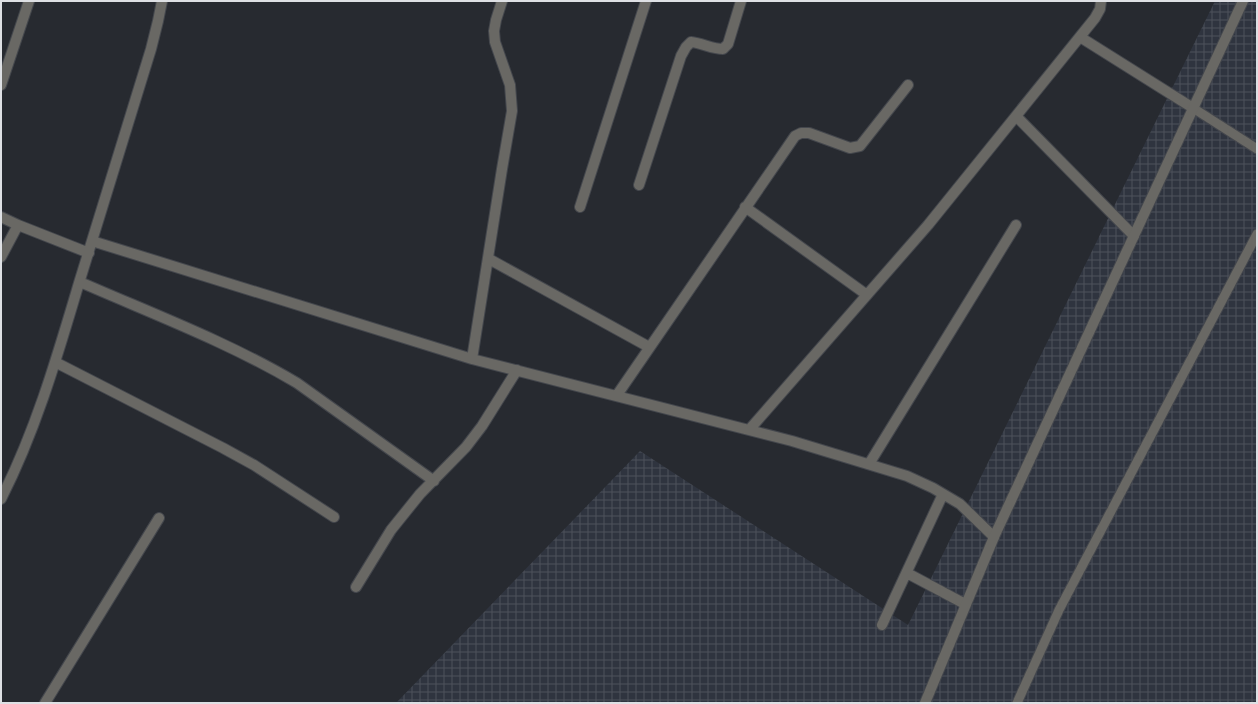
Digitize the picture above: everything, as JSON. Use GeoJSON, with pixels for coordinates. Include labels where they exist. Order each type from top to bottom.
{"type":"FeatureCollection","features":[{"type":"Feature","properties":{"kind":"street"},"geometry":{"type":"LineString","coordinates":[[1,85],[3,74],[29,1]]}},
{"type":"Feature","properties":{"kind":"street"},"geometry":{"type":"LineString","coordinates":[[1,499],[17,468],[34,427],[151,49],[162,1]]}},
{"type":"Feature","properties":{"kind":"street"},"geometry":{"type":"LineString","coordinates":[[472,358],[512,111],[510,84],[495,42],[496,20],[502,1]]}},
{"type":"Feature","properties":{"kind":"street"},"geometry":{"type":"LineString","coordinates":[[580,206],[646,1]]}},
{"type":"Feature","properties":{"kind":"street"},"geometry":{"type":"LineString","coordinates":[[639,185],[681,56],[691,42],[723,49],[728,44],[740,1]]}},
{"type":"Feature","properties":{"kind":"street"},"geometry":{"type":"LineString","coordinates":[[749,430],[928,225],[1095,18],[1100,9],[1101,1]]}},
{"type":"Feature","properties":{"kind":"street"},"geometry":{"type":"LineString","coordinates":[[925,703],[994,537],[1243,1]]}},
{"type":"Feature","properties":{"kind":"street"},"geometry":{"type":"LineString","coordinates":[[1080,37],[1193,108]]}},
{"type":"Feature","properties":{"kind":"street"},"geometry":{"type":"LineString","coordinates":[[617,395],[795,136],[801,133],[809,133],[850,148],[860,146],[908,85]]}},
{"type":"Feature","properties":{"kind":"street"},"geometry":{"type":"LineString","coordinates":[[1016,116],[1134,236]]}},
{"type":"Feature","properties":{"kind":"street"},"geometry":{"type":"LineString","coordinates":[[745,207],[867,295]]}},
{"type":"Feature","properties":{"kind":"street"},"geometry":{"type":"LineString","coordinates":[[1,217],[89,253]]}},
{"type":"Feature","properties":{"kind":"street"},"geometry":{"type":"LineString","coordinates":[[1,257],[18,225]]}},
{"type":"Feature","properties":{"kind":"street"},"geometry":{"type":"LineString","coordinates":[[868,464],[1016,225]]}},
{"type":"Feature","properties":{"kind":"street"},"geometry":{"type":"LineString","coordinates":[[92,241],[472,358],[824,450],[907,476],[960,504],[994,537]]}},
{"type":"Feature","properties":{"kind":"street"},"geometry":{"type":"LineString","coordinates":[[489,259],[649,347]]}},
{"type":"Feature","properties":{"kind":"street"},"geometry":{"type":"LineString","coordinates":[[80,282],[239,352],[277,371],[434,481]]}},
{"type":"Feature","properties":{"kind":"street"},"geometry":{"type":"LineString","coordinates":[[55,362],[254,465],[334,517]]}},
{"type":"Feature","properties":{"kind":"street"},"geometry":{"type":"LineString","coordinates":[[356,587],[391,530],[420,494],[466,447],[482,426],[517,370]]}},
{"type":"Feature","properties":{"kind":"street"},"geometry":{"type":"LineString","coordinates":[[882,625],[943,494]]}},
{"type":"Feature","properties":{"kind":"street"},"geometry":{"type":"LineString","coordinates":[[45,703],[159,518]]}},
{"type":"Feature","properties":{"kind":"street"},"geometry":{"type":"LineString","coordinates":[[907,572],[965,604]]}},
{"type":"Feature","properties":{"kind":"lane"},"geometry":{"type":"LineString","coordinates":[[1193,108],[1257,149]]}},
{"type":"Feature","properties":{"kind":"lane"},"geometry":{"type":"LineString","coordinates":[[1017,703],[1059,610],[1257,234]]}},
{"type":"Feature","properties":{"kind":"shaded area"},"geometry":{"type":"Polygon","coordinates":[[[1215,1],[1257,1],[1257,703],[396,703],[640,451],[908,625],[1215,1]]]}}]}
